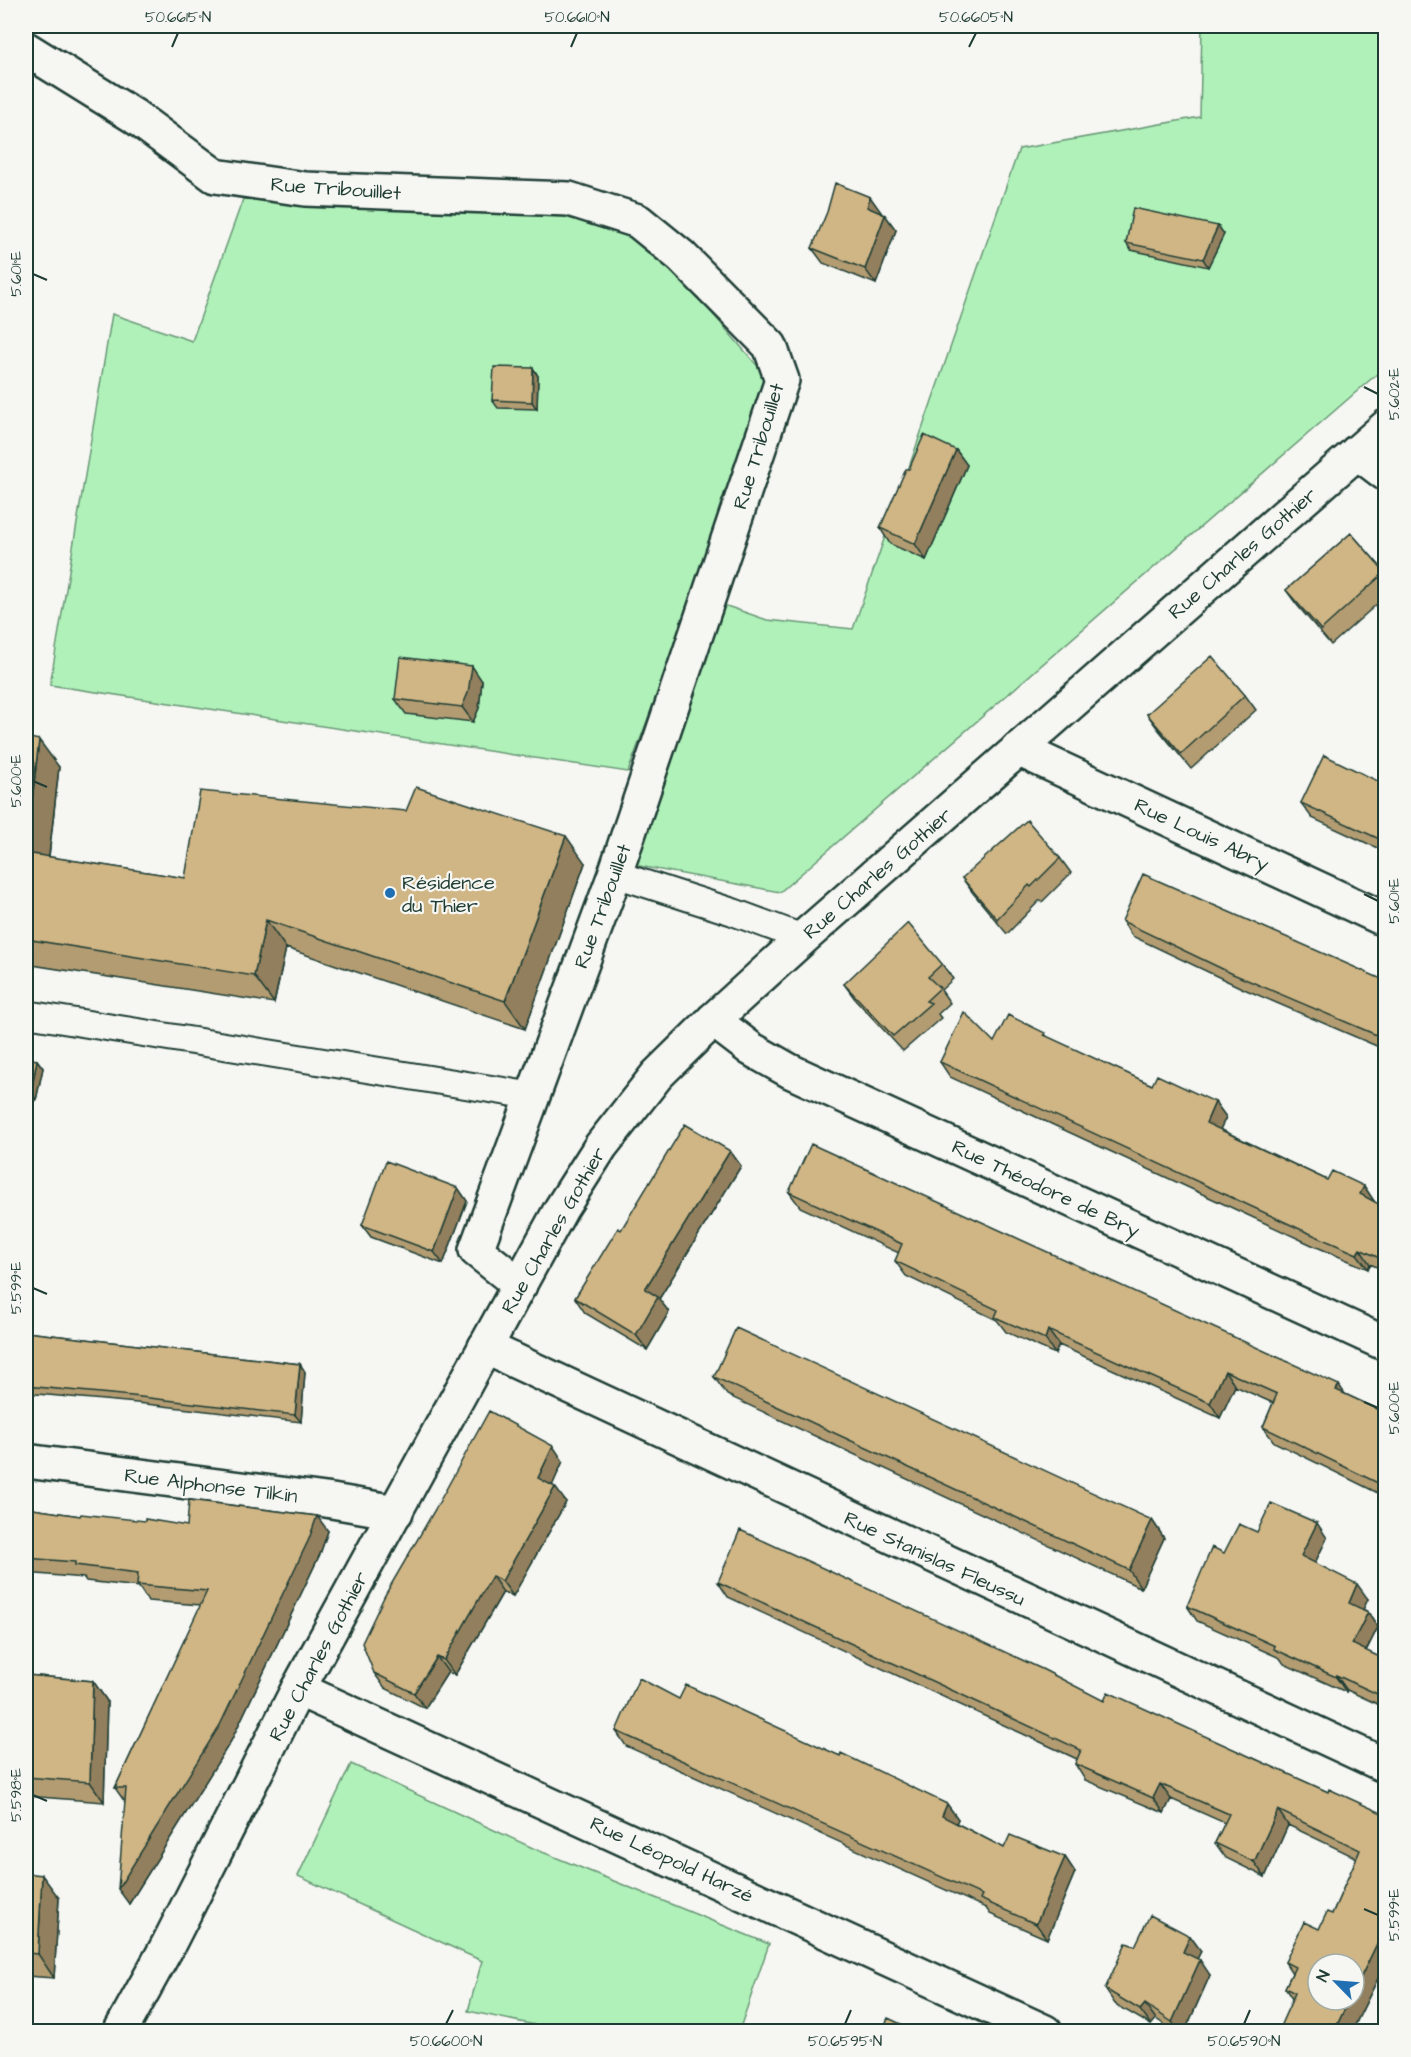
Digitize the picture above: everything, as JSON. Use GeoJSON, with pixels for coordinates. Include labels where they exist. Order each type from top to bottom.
{"type":"FeatureCollection","features":[{"type":"Feature","properties":{"kind":"street","name":"Rue Tribouillet"},"geometry":{"type":"LineString","coordinates":[[26,49],[134,116],[215,176],[305,189],[569,199],[639,221],[681,256],[770,346],[782,380],[615,874],[476,1250],[520,1285]]}},
{"type":"Feature","properties":{"kind":"street","name":"Rue Charles Gothier"},"geometry":{"type":"LineString","coordinates":[[120,2031],[168,1945],[298,1689],[561,1209],[601,1146],[657,1075],[802,938],[1386,427]]}},
{"type":"Feature","properties":{"kind":"street"},"geometry":{"type":"LineString","coordinates":[[1357,452],[1386,474]]}},
{"type":"Feature","properties":{"kind":"street","name":"Rue Louis Abry"},"geometry":{"type":"LineString","coordinates":[[1018,749],[1386,920]]}},
{"type":"Feature","properties":{"kind":"street","name":"Rue Théodore de Bry"},"geometry":{"type":"LineString","coordinates":[[713,1020],[751,1049],[790,1071],[1386,1344]]}},
{"type":"Feature","properties":{"kind":"street","name":"Rue Stanislas Fleussu"},"geometry":{"type":"LineString","coordinates":[[485,1347],[1386,1766]]}},
{"type":"Feature","properties":{"kind":"street","name":"Rue Alphonse Tilkin"},"geometry":{"type":"LineString","coordinates":[[26,1461],[326,1500],[396,1512]]}},
{"type":"Feature","properties":{"kind":"street","name":"Rue Léopold Harzé"},"geometry":{"type":"LineString","coordinates":[[298,1689],[1045,2031]]}},
{"type":"Feature","properties":{"kind":"lane"},"geometry":{"type":"LineString","coordinates":[[615,874],[733,912],[802,938]]}},
{"type":"Feature","properties":{"kind":"lane"},"geometry":{"type":"LineString","coordinates":[[26,1014],[534,1096]]}},
{"type":"Feature","properties":{"kind":"green space"},"geometry":{"type":"Polygon","coordinates":[[[1202,26],[1385,26],[1386,167],[1379,182],[1386,191],[1385,367],[780,892],[628,864],[718,603],[767,620],[853,629],[1019,149],[1200,117],[1202,26]]]}},
{"type":"Feature","properties":{"kind":"green space"},"geometry":{"type":"Polygon","coordinates":[[[243,199],[553,208],[644,234],[773,384],[628,772],[50,685],[112,314],[192,341],[243,199]]]}},
{"type":"Feature","properties":{"kind":"green space"},"geometry":{"type":"Polygon","coordinates":[[[351,1764],[535,1849],[769,1944],[739,2031],[564,2031],[468,2011],[482,1961],[298,1876],[351,1764]]]}},
{"type":"Feature","properties":{"kind":"building"},"geometry":{"type":"Polygon","coordinates":[[[835,183],[870,197],[867,207],[885,215],[865,269],[812,248],[827,212],[835,183]]]}},
{"type":"Feature","properties":{"kind":"building"},"geometry":{"type":"Polygon","coordinates":[[[1133,208],[1218,226],[1203,259],[1126,243],[1133,208]]]}},
{"type":"Feature","properties":{"kind":"building"},"geometry":{"type":"Polygon","coordinates":[[[494,367],[533,368],[532,402],[492,400],[494,367]]]}},
{"type":"Feature","properties":{"kind":"building"},"geometry":{"type":"Polygon","coordinates":[[[924,435],[956,450],[915,544],[880,528],[924,435]]]}},
{"type":"Feature","properties":{"kind":"building"},"geometry":{"type":"Polygon","coordinates":[[[1351,533],[1385,572],[1321,630],[1286,590],[1351,533]]]}},
{"type":"Feature","properties":{"kind":"building"},"geometry":{"type":"Polygon","coordinates":[[[1212,656],[1245,695],[1181,754],[1147,714],[1212,656]]]}},
{"type":"Feature","properties":{"kind":"building"},"geometry":{"type":"Polygon","coordinates":[[[400,657],[472,666],[468,693],[462,707],[395,699],[400,657]]]}},
{"type":"Feature","properties":{"kind":"building"},"geometry":{"type":"Polygon","coordinates":[[[26,737],[39,740],[26,853],[26,737]]]}},
{"type":"Feature","properties":{"kind":"building"},"geometry":{"type":"Polygon","coordinates":[[[1324,755],[1386,785],[1386,842],[1301,803],[1324,755]]]}},
{"type":"Feature","properties":{"kind":"building","name":"Résidence du Thier"},"geometry":{"type":"Polygon","coordinates":[[[416,787],[566,836],[505,1001],[266,920],[254,976],[26,939],[26,853],[185,878],[200,791],[406,811],[416,787]]]}},
{"type":"Feature","properties":{"kind":"building"},"geometry":{"type":"Polygon","coordinates":[[[1027,820],[1060,858],[1031,887],[1029,885],[997,919],[962,878],[1027,820]]]}},
{"type":"Feature","properties":{"kind":"building"},"geometry":{"type":"Polygon","coordinates":[[[1143,874],[1386,981],[1386,1039],[1233,974],[1122,921],[1143,874]]]}},
{"type":"Feature","properties":{"kind":"building"},"geometry":{"type":"Polygon","coordinates":[[[908,923],[942,964],[928,977],[940,988],[926,1001],[931,1003],[893,1036],[844,984],[908,923]]]}},
{"type":"Feature","properties":{"kind":"building"},"geometry":{"type":"Polygon","coordinates":[[[964,1012],[994,1042],[1008,1015],[1045,1033],[1044,1035],[1152,1085],[1157,1075],[1215,1102],[1206,1123],[1327,1180],[1332,1171],[1364,1186],[1360,1194],[1386,1208],[1386,1261],[1360,1249],[1357,1254],[1302,1230],[940,1062],[964,1012]]]}},
{"type":"Feature","properties":{"kind":"building"},"geometry":{"type":"Polygon","coordinates":[[[26,1058],[37,1060],[31,1092],[26,1091],[26,1058]]]}},
{"type":"Feature","properties":{"kind":"building"},"geometry":{"type":"Polygon","coordinates":[[[685,1124],[730,1151],[645,1289],[658,1297],[636,1335],[575,1298],[618,1228],[621,1230],[685,1124]]]}},
{"type":"Feature","properties":{"kind":"building"},"geometry":{"type":"Polygon","coordinates":[[[811,1144],[1339,1385],[1336,1390],[1386,1413],[1386,1483],[1384,1486],[1263,1427],[1277,1394],[1225,1371],[1210,1403],[1048,1330],[1045,1339],[995,1317],[998,1310],[895,1261],[902,1244],[789,1192],[811,1144]]]}},
{"type":"Feature","properties":{"kind":"building"},"geometry":{"type":"Polygon","coordinates":[[[386,1161],[458,1188],[434,1252],[362,1225],[386,1161]]]}},
{"type":"Feature","properties":{"kind":"building"},"geometry":{"type":"Polygon","coordinates":[[[736,1328],[1152,1520],[1129,1570],[714,1377],[736,1328]]]}},
{"type":"Feature","properties":{"kind":"building"},"geometry":{"type":"Polygon","coordinates":[[[26,1332],[300,1364],[295,1415],[26,1386],[26,1332]]]}},
{"type":"Feature","properties":{"kind":"building"},"geometry":{"type":"Polygon","coordinates":[[[489,1411],[553,1446],[538,1478],[555,1487],[502,1581],[492,1576],[444,1660],[437,1657],[414,1693],[374,1673],[362,1643],[385,1595],[489,1411]]]}},
{"type":"Feature","properties":{"kind":"building"},"geometry":{"type":"Polygon","coordinates":[[[189,1500],[317,1516],[309,1539],[220,1725],[118,1889],[126,1788],[115,1788],[207,1591],[137,1585],[138,1573],[75,1565],[75,1562],[26,1558],[26,1508],[80,1516],[81,1514],[145,1521],[145,1519],[187,1526],[189,1500]]]}},
{"type":"Feature","properties":{"kind":"building"},"geometry":{"type":"Polygon","coordinates":[[[1271,1503],[1317,1523],[1301,1556],[1357,1584],[1349,1603],[1368,1612],[1352,1644],[1386,1660],[1386,1698],[1274,1649],[1275,1646],[1187,1606],[1212,1547],[1224,1553],[1239,1524],[1257,1532],[1271,1503]]]}},
{"type":"Feature","properties":{"kind":"building"},"geometry":{"type":"Polygon","coordinates":[[[740,1530],[1044,1670],[1104,1701],[1108,1692],[1328,1792],[1329,1789],[1386,1815],[1386,1925],[1366,1966],[1366,1952],[1306,1952],[1306,2012],[1343,2012],[1334,2031],[1278,2031],[1295,1993],[1285,1988],[1295,1967],[1285,1962],[1304,1922],[1319,1929],[1327,1912],[1332,1914],[1360,1850],[1278,1810],[1254,1862],[1215,1843],[1229,1814],[1160,1784],[1153,1798],[1075,1764],[1081,1750],[718,1582],[740,1530]]]}},
{"type":"Feature","properties":{"kind":"building"},"geometry":{"type":"Polygon","coordinates":[[[26,1675],[93,1681],[90,1782],[26,1777],[26,1675]]]}},
{"type":"Feature","properties":{"kind":"building"},"geometry":{"type":"Polygon","coordinates":[[[639,1678],[679,1699],[686,1685],[840,1756],[841,1753],[947,1804],[942,1816],[1004,1848],[1010,1835],[1065,1857],[1036,1924],[980,1899],[982,1895],[616,1731],[639,1678]]]}},
{"type":"Feature","properties":{"kind":"building"},"geometry":{"type":"Polygon","coordinates":[[[26,1873],[42,1875],[38,1954],[26,1953],[26,1873]]]}},
{"type":"Feature","properties":{"kind":"building"},"geometry":{"type":"Polygon","coordinates":[[[1150,1915],[1190,1936],[1183,1952],[1200,1960],[1172,2022],[1145,2004],[1140,2010],[1105,1989],[1126,1943],[1135,1946],[1150,1915]]]}},
{"type":"Feature","properties":{"kind":"building"},"geometry":{"type":"Polygon","coordinates":[[[888,2018],[916,2031],[882,2031],[888,2018]]]}},
{"type":"Feature","properties":{"kind":"place","name":"Résidence du Thier"},"geometry":{"type":"Point","coordinates":[390,893]}}]}
